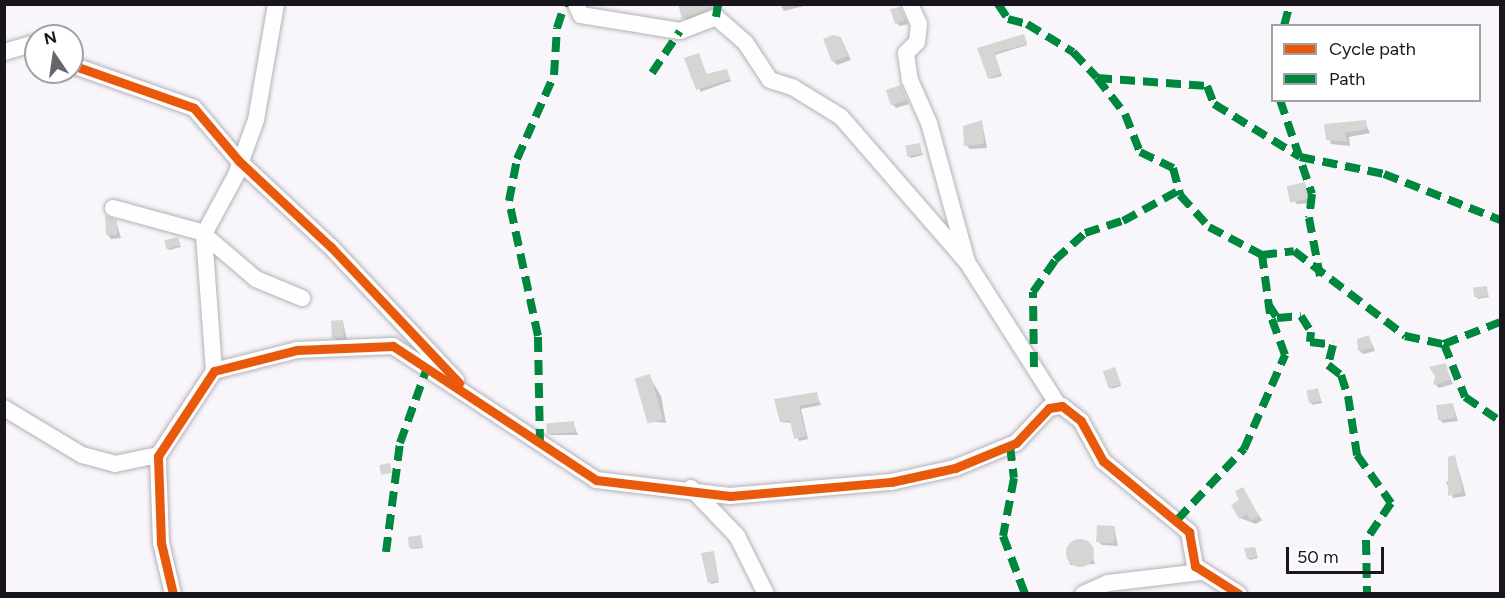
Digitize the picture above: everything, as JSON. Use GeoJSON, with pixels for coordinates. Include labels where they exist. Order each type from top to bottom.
{"type":"FeatureCollection","features":[{"type":"Feature","properties":{"kind":"street"},"geometry":{"type":"LineString","coordinates":[[173,594],[161,543],[158,455],[214,371],[204,234],[256,120],[276,4]]}},
{"type":"Feature","properties":{"kind":"street"},"geometry":{"type":"LineString","coordinates":[[576,4],[580,15],[680,31],[716,17],[745,42],[770,80],[794,88],[841,117],[967,262],[1058,405],[1081,421],[1102,461],[1130,488],[1189,532],[1195,566],[1201,572],[1239,594]]}},
{"type":"Feature","properties":{"kind":"street"},"geometry":{"type":"LineString","coordinates":[[910,4],[919,24],[917,42],[906,53],[910,80],[929,123],[967,262]]}},
{"type":"Feature","properties":{"kind":"street"},"geometry":{"type":"LineString","coordinates":[[4,52],[24,46]]}},
{"type":"Feature","properties":{"kind":"street"},"geometry":{"type":"LineString","coordinates":[[84,69],[194,108],[239,161],[331,247],[467,392]]}},
{"type":"Feature","properties":{"kind":"street"},"geometry":{"type":"LineString","coordinates":[[113,208],[204,234],[256,279],[303,298]]}},
{"type":"Feature","properties":{"kind":"street"},"geometry":{"type":"LineString","coordinates":[[214,371],[297,350],[393,346],[467,392],[596,480],[691,488],[745,497],[911,478],[1003,450],[1058,405]]}},
{"type":"Feature","properties":{"kind":"street"},"geometry":{"type":"LineString","coordinates":[[4,408],[82,455],[116,464],[158,455]]}},
{"type":"Feature","properties":{"kind":"street"},"geometry":{"type":"LineString","coordinates":[[691,488],[737,536],[766,594]]}},
{"type":"Feature","properties":{"kind":"street"},"geometry":{"type":"LineString","coordinates":[[1083,594],[1108,583],[1201,572]]}},
{"type":"Feature","properties":{"kind":"building"},"geometry":{"type":"Polygon","coordinates":[[[678,4],[723,4],[723,7],[682,19],[678,4]]]}},
{"type":"Feature","properties":{"kind":"building"},"geometry":{"type":"Polygon","coordinates":[[[900,7],[906,20],[895,24],[890,9],[900,7]]]}},
{"type":"Feature","properties":{"kind":"building"},"geometry":{"type":"Polygon","coordinates":[[[1024,34],[1027,44],[994,53],[1001,74],[988,79],[977,48],[1024,34]]]}},
{"type":"Feature","properties":{"kind":"building"},"geometry":{"type":"Polygon","coordinates":[[[833,35],[841,37],[848,56],[832,62],[823,39],[833,35]]]}},
{"type":"Feature","properties":{"kind":"building"},"geometry":{"type":"Polygon","coordinates":[[[699,53],[706,74],[727,69],[730,79],[696,90],[684,58],[699,53]]]}},
{"type":"Feature","properties":{"kind":"building"},"geometry":{"type":"Polygon","coordinates":[[[901,85],[906,100],[891,105],[886,90],[901,85]]]}},
{"type":"Feature","properties":{"kind":"building"},"geometry":{"type":"Polygon","coordinates":[[[982,120],[984,144],[964,146],[963,126],[982,120]]]}},
{"type":"Feature","properties":{"kind":"building"},"geometry":{"type":"Polygon","coordinates":[[[1366,120],[1367,129],[1345,133],[1347,142],[1326,140],[1324,124],[1366,120]]]}},
{"type":"Feature","properties":{"kind":"building"},"geometry":{"type":"Polygon","coordinates":[[[920,143],[922,154],[907,156],[905,146],[920,143]]]}},
{"type":"Feature","properties":{"kind":"building"},"geometry":{"type":"Polygon","coordinates":[[[1305,182],[1309,199],[1290,203],[1286,186],[1305,182]]]}},
{"type":"Feature","properties":{"kind":"building"},"geometry":{"type":"Polygon","coordinates":[[[105,215],[117,220],[117,235],[106,235],[105,215]]]}},
{"type":"Feature","properties":{"kind":"building"},"geometry":{"type":"Polygon","coordinates":[[[178,237],[180,246],[166,249],[164,240],[178,237]]]}},
{"type":"Feature","properties":{"kind":"building"},"geometry":{"type":"Polygon","coordinates":[[[1487,286],[1488,296],[1474,297],[1473,287],[1487,286]]]}},
{"type":"Feature","properties":{"kind":"building"},"geometry":{"type":"Polygon","coordinates":[[[343,320],[344,338],[332,339],[331,321],[343,320]]]}},
{"type":"Feature","properties":{"kind":"building"},"geometry":{"type":"Polygon","coordinates":[[[1369,335],[1372,348],[1358,351],[1357,339],[1369,335]]]}},
{"type":"Feature","properties":{"kind":"building"},"geometry":{"type":"Polygon","coordinates":[[[1446,363],[1450,380],[1433,385],[1435,376],[1429,367],[1446,363]]]}},
{"type":"Feature","properties":{"kind":"building"},"geometry":{"type":"Polygon","coordinates":[[[1115,367],[1121,384],[1109,388],[1103,371],[1115,367]]]}},
{"type":"Feature","properties":{"kind":"building"},"geometry":{"type":"Polygon","coordinates":[[[650,374],[663,419],[648,424],[635,378],[650,374]]]}},
{"type":"Feature","properties":{"kind":"building"},"geometry":{"type":"Polygon","coordinates":[[[1318,388],[1321,401],[1309,403],[1306,391],[1318,388]]]}},
{"type":"Feature","properties":{"kind":"building"},"geometry":{"type":"Polygon","coordinates":[[[817,392],[819,402],[799,406],[806,436],[794,439],[790,420],[780,422],[774,399],[817,392]]]}},
{"type":"Feature","properties":{"kind":"building"},"geometry":{"type":"Polygon","coordinates":[[[1453,403],[1455,418],[1438,420],[1436,405],[1453,403]]]}},
{"type":"Feature","properties":{"kind":"building"},"geometry":{"type":"Polygon","coordinates":[[[574,421],[575,432],[547,434],[546,423],[574,421]]]}},
{"type":"Feature","properties":{"kind":"building"},"geometry":{"type":"Polygon","coordinates":[[[1455,455],[1463,492],[1448,496],[1448,457],[1455,455]]]}},
{"type":"Feature","properties":{"kind":"building"},"geometry":{"type":"Polygon","coordinates":[[[390,463],[392,473],[381,475],[379,465],[390,463]]]}},
{"type":"Feature","properties":{"kind":"building"},"geometry":{"type":"Polygon","coordinates":[[[1243,487],[1259,516],[1251,521],[1247,514],[1239,519],[1231,505],[1239,500],[1235,491],[1243,487]]]}},
{"type":"Feature","properties":{"kind":"building"},"geometry":{"type":"Polygon","coordinates":[[[1097,525],[1115,526],[1114,543],[1096,542],[1097,525]]]}},
{"type":"Feature","properties":{"kind":"building"},"geometry":{"type":"Polygon","coordinates":[[[421,535],[423,547],[409,548],[408,537],[421,535]]]}},
{"type":"Feature","properties":{"kind":"building"},"geometry":{"type":"Polygon","coordinates":[[[1080,539],[1090,543],[1094,553],[1090,563],[1080,567],[1070,563],[1066,553],[1070,543],[1080,539]]]}},
{"type":"Feature","properties":{"kind":"building"},"geometry":{"type":"Polygon","coordinates":[[[1255,547],[1257,557],[1247,559],[1244,548],[1255,547]]]}},
{"type":"Feature","properties":{"kind":"building"},"geometry":{"type":"Polygon","coordinates":[[[714,551],[718,581],[708,583],[701,553],[714,551]]]}},
{"type":"Feature","properties":{"kind":"marked path"},"geometry":{"type":"LineString","coordinates":[[540,444],[538,336],[509,201],[517,159],[554,75],[557,28],[565,4]]}},
{"type":"Feature","properties":{"kind":"marked path"},"geometry":{"type":"LineString","coordinates":[[716,17],[718,4]]}},
{"type":"Feature","properties":{"kind":"marked path"},"geometry":{"type":"LineString","coordinates":[[998,4],[1008,19],[1027,24],[1073,52],[1097,78],[1207,86],[1214,104],[1300,157],[1384,174],[1500,220]]}},
{"type":"Feature","properties":{"kind":"marked path"},"geometry":{"type":"LineString","coordinates":[[1285,24],[1290,4]]}},
{"type":"Feature","properties":{"kind":"marked path"},"geometry":{"type":"LineString","coordinates":[[652,73],[680,31]]}},
{"type":"Feature","properties":{"kind":"marked path"},"geometry":{"type":"LineString","coordinates":[[1097,78],[1125,114],[1140,152],[1173,168],[1180,195],[1209,227],[1262,255],[1294,251],[1405,336],[1444,344],[1500,322]]}},
{"type":"Feature","properties":{"kind":"marked path"},"geometry":{"type":"LineString","coordinates":[[1281,102],[1312,194],[1309,218],[1320,276]]}},
{"type":"Feature","properties":{"kind":"marked path"},"geometry":{"type":"LineString","coordinates":[[1034,367],[1033,292],[1055,260],[1085,233],[1123,221],[1178,191]]}},
{"type":"Feature","properties":{"kind":"marked path"},"geometry":{"type":"LineString","coordinates":[[1177,520],[1244,449],[1285,355],[1270,314],[1262,255]]}},
{"type":"Feature","properties":{"kind":"marked path"},"geometry":{"type":"LineString","coordinates":[[1268,304],[1277,318],[1301,316],[1311,332],[1310,342],[1333,345],[1328,365],[1341,375],[1348,396],[1357,455],[1391,503],[1366,540],[1367,594]]}},
{"type":"Feature","properties":{"kind":"marked path"},"geometry":{"type":"LineString","coordinates":[[1444,344],[1465,397],[1500,421]]}},
{"type":"Feature","properties":{"kind":"marked path"},"geometry":{"type":"LineString","coordinates":[[386,552],[400,443],[427,368]]}},
{"type":"Feature","properties":{"kind":"marked path"},"geometry":{"type":"LineString","coordinates":[[1010,446],[1014,478],[1003,536],[1025,594]]}},
{"type":"Feature","properties":{"kind":"cycle path"},"geometry":{"type":"LineString","coordinates":[[84,69],[194,108],[239,161],[331,247],[459,383]]}},
{"type":"Feature","properties":{"kind":"cycle path"},"geometry":{"type":"LineString","coordinates":[[173,594],[161,543],[158,456],[214,371],[297,350],[393,346],[596,480],[730,496],[891,482],[955,468],[1016,443],[1049,408],[1062,406],[1081,421],[1103,461],[1189,532],[1195,566],[1239,594]]}}]}
